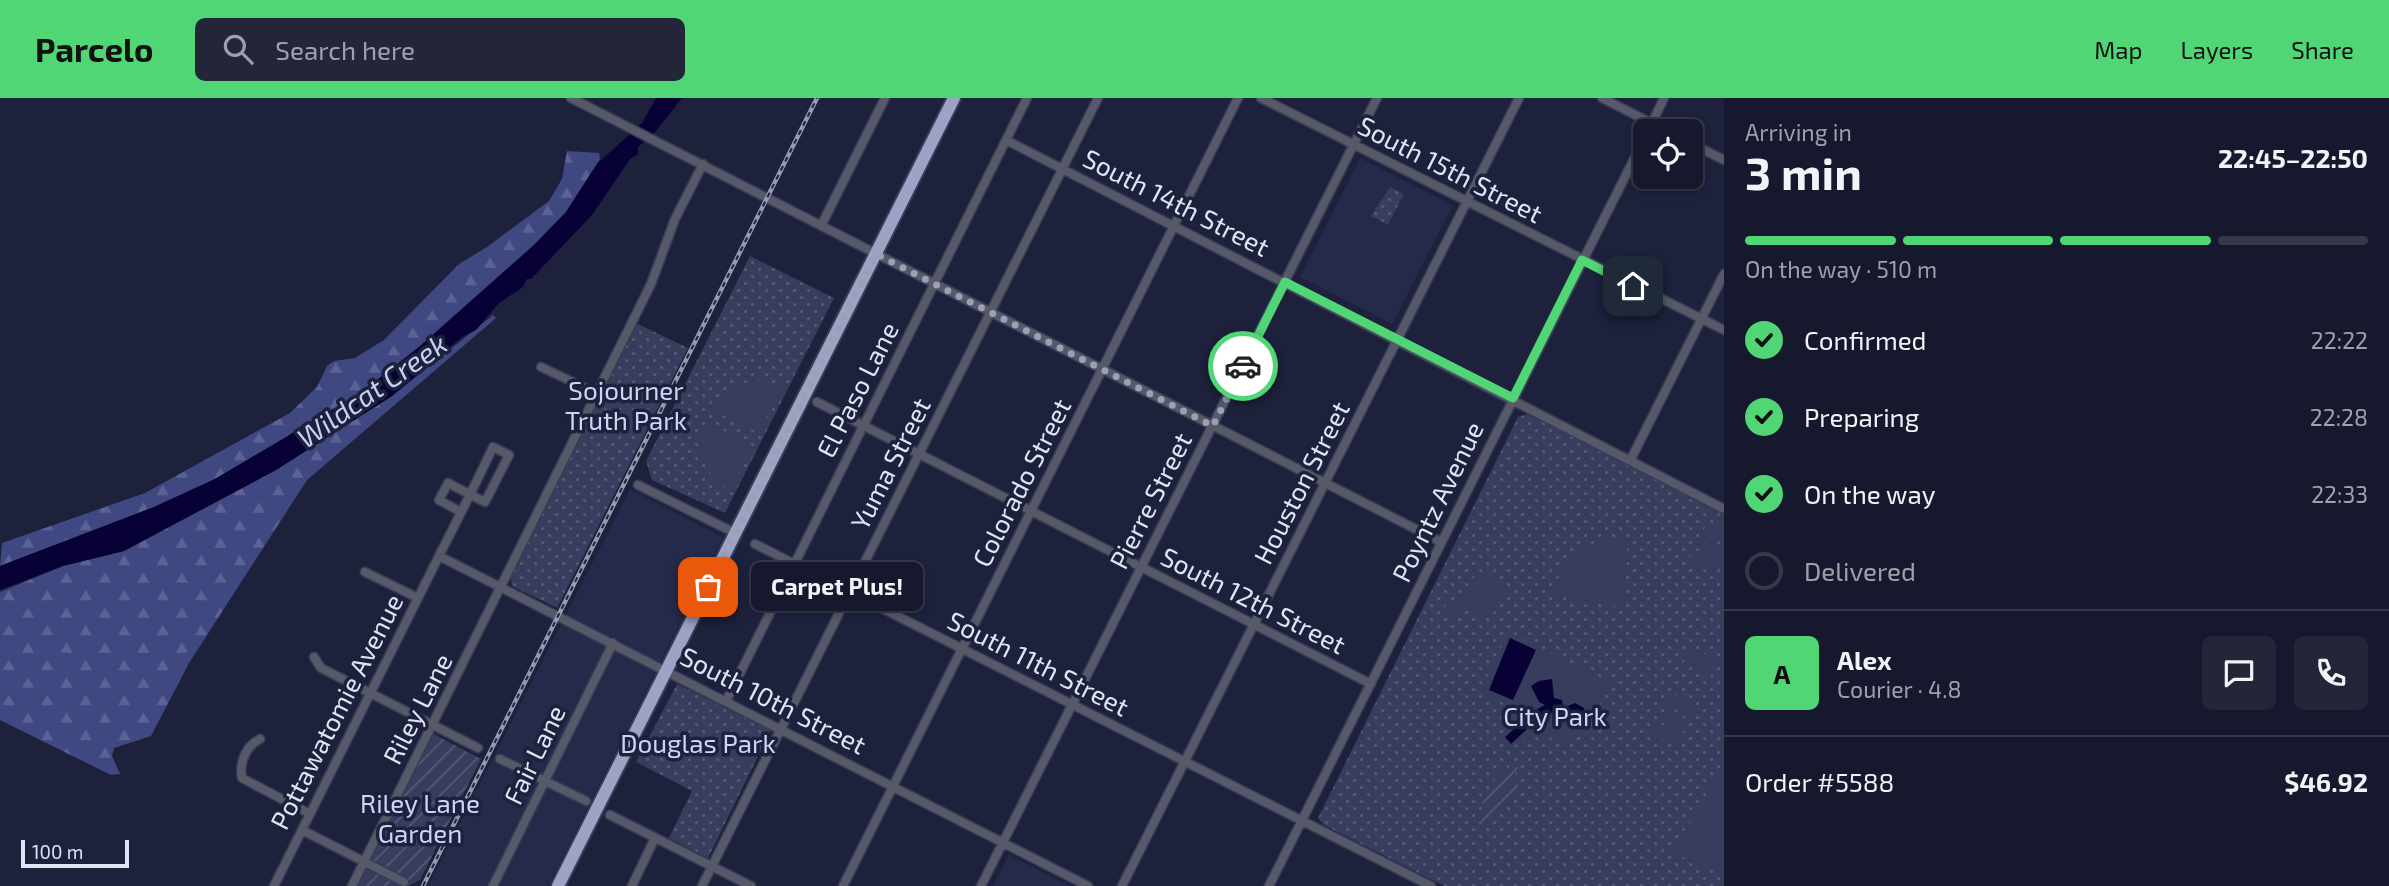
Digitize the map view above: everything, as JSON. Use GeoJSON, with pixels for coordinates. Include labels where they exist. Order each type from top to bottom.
{"type":"FeatureCollection","features":[{"type":"Feature","properties":{"kind":"highway"},"geometry":{"type":"LineString","coordinates":[[558,886],[954,98]]}},
{"type":"Feature","properties":{"kind":"street"},"geometry":{"type":"LineString","coordinates":[[572,98],[1441,542]]}},
{"type":"Feature","properties":{"kind":"street"},"geometry":{"type":"LineString","coordinates":[[821,226],[885,98]]}},
{"type":"Feature","properties":{"kind":"street","name":"El Paso Lane"},"geometry":{"type":"LineString","coordinates":[[726,701],[1027,98]]}},
{"type":"Feature","properties":{"kind":"street","name":"Yuma Street"},"geometry":{"type":"LineString","coordinates":[[702,886],[1098,98]]}},
{"type":"Feature","properties":{"kind":"street","name":"Colorado Street"},"geometry":{"type":"LineString","coordinates":[[843,886],[1238,98]]}},
{"type":"Feature","properties":{"kind":"street","name":"South 15th Street"},"geometry":{"type":"LineString","coordinates":[[1261,98],[1724,330]]}},
{"type":"Feature","properties":{"kind":"street","name":"Pierre Street"},"geometry":{"type":"LineString","coordinates":[[981,886],[1377,98]]}},
{"type":"Feature","properties":{"kind":"street","name":"Houston Street"},"geometry":{"type":"LineString","coordinates":[[1122,886],[1519,98]]}},
{"type":"Feature","properties":{"kind":"street"},"geometry":{"type":"LineString","coordinates":[[1602,98],[1637,119]]}},
{"type":"Feature","properties":{"kind":"street"},"geometry":{"type":"LineString","coordinates":[[1654,119],[1664,98]]}},
{"type":"Feature","properties":{"kind":"street","name":"South 14th Street"},"geometry":{"type":"LineString","coordinates":[[1006,140],[1513,398],[1724,509]]}},
{"type":"Feature","properties":{"kind":"street"},"geometry":{"type":"LineString","coordinates":[[1703,150],[1724,160]]}},
{"type":"Feature","properties":{"kind":"street","name":"Poyntz Avenue"},"geometry":{"type":"LineString","coordinates":[[1269,886],[1633,160]]}},
{"type":"Feature","properties":{"kind":"street"},"geometry":{"type":"LineString","coordinates":[[500,587],[651,284],[676,219],[703,164]]}},
{"type":"Feature","properties":{"kind":"street"},"geometry":{"type":"LineString","coordinates":[[1631,459],[1724,274]]}},
{"type":"Feature","properties":{"kind":"street"},"geometry":{"type":"LineString","coordinates":[[541,367],[596,393]]}},
{"type":"Feature","properties":{"kind":"street","name":"South 12th Street"},"geometry":{"type":"LineString","coordinates":[[817,402],[1371,684]]}},
{"type":"Feature","properties":{"kind":"street","name":"Pottawatomie Avenue"},"geometry":{"type":"LineString","coordinates":[[274,886],[370,693],[470,494],[494,447],[509,455],[485,502],[470,494]]}},
{"type":"Feature","properties":{"kind":"street"},"geometry":{"type":"LineString","coordinates":[[461,512],[439,500],[448,483],[470,494]]}},
{"type":"Feature","properties":{"kind":"street"},"geometry":{"type":"LineString","coordinates":[[639,485],[735,533]]}},
{"type":"Feature","properties":{"kind":"street","name":"South 11th Street"},"geometry":{"type":"LineString","coordinates":[[755,544],[1303,820],[1418,883],[1431,886]]}},
{"type":"Feature","properties":{"kind":"street","name":"South 10th Street"},"geometry":{"type":"LineString","coordinates":[[439,556],[1088,886]]}},
{"type":"Feature","properties":{"kind":"street"},"geometry":{"type":"LineString","coordinates":[[365,572],[418,598]]}},
{"type":"Feature","properties":{"kind":"street","name":"Riley Lane"},"geometry":{"type":"LineString","coordinates":[[352,886],[500,587]]}},
{"type":"Feature","properties":{"kind":"street","name":"Fair Lane"},"geometry":{"type":"LineString","coordinates":[[493,886],[614,643]]}},
{"type":"Feature","properties":{"kind":"street"},"geometry":{"type":"LineString","coordinates":[[314,657],[321,668],[478,748]]}},
{"type":"Feature","properties":{"kind":"street"},"geometry":{"type":"LineString","coordinates":[[260,739],[254,742],[244,757],[242,778],[310,814]]}},
{"type":"Feature","properties":{"kind":"street"},"geometry":{"type":"LineString","coordinates":[[500,759],[586,802]]}},
{"type":"Feature","properties":{"kind":"street"},"geometry":{"type":"LineString","coordinates":[[610,815],[751,886]]}},
{"type":"Feature","properties":{"kind":"street"},"geometry":{"type":"LineString","coordinates":[[302,830],[404,882]]}},
{"type":"Feature","properties":{"kind":"street"},"geometry":{"type":"LineString","coordinates":[[632,886],[656,838]]}},
{"type":"Feature","properties":{"kind":"shaded area"},"geometry":{"type":"Polygon","coordinates":[[[1360,158],[1453,205],[1392,324],[1300,277],[1360,158]]]}},
{"type":"Feature","properties":{"kind":"shaded area"},"geometry":{"type":"Polygon","coordinates":[[[630,489],[723,537],[548,886],[428,886],[630,489]]]}},
{"type":"Feature","properties":{"kind":"shaded area"},"geometry":{"type":"Polygon","coordinates":[[[1009,855],[1070,886],[993,886],[1009,855]]]}},
{"type":"Feature","properties":{"kind":"green space"},"geometry":{"type":"Polygon","coordinates":[[[567,151],[599,153],[600,159],[566,212],[534,245],[419,347],[359,394],[316,420],[304,423],[288,436],[215,479],[154,507],[0,566],[2,543],[145,493],[290,413],[317,387],[327,366],[334,361],[355,358],[384,340],[459,264],[487,247],[549,201],[562,179],[567,151]]]}},
{"type":"Feature","properties":{"kind":"green space"},"geometry":{"type":"Polygon","coordinates":[[[1390,187],[1404,194],[1388,225],[1371,216],[1390,187]]]}},
{"type":"Feature","properties":{"kind":"green space"},"geometry":{"type":"Polygon","coordinates":[[[750,256],[834,298],[725,513],[652,480],[646,461],[750,256]]]}},
{"type":"Feature","properties":{"kind":"green space"},"geometry":{"type":"Polygon","coordinates":[[[493,315],[496,318],[307,480],[189,663],[151,736],[114,748],[112,756],[120,774],[111,775],[0,720],[0,592],[63,566],[124,551],[276,470],[392,396],[493,315]]]}},
{"type":"Feature","properties":{"kind":"green space","name":"Sojourner Truth Park"},"geometry":{"type":"Polygon","coordinates":[[[636,323],[688,348],[557,608],[512,586],[510,573],[636,323]]]}},
{"type":"Feature","properties":{"kind":"green space"},"geometry":{"type":"Polygon","coordinates":[[[756,380],[782,387],[761,429],[755,431],[709,408],[727,389],[756,380]]]}},
{"type":"Feature","properties":{"kind":"green space","name":"City Park"},"geometry":{"type":"Polygon","coordinates":[[[1528,414],[1724,513],[1724,886],[1444,886],[1324,825],[1318,818],[1518,417],[1528,414]]]}},
{"type":"Feature","properties":{"kind":"green space"},"geometry":{"type":"Polygon","coordinates":[[[707,422],[748,444],[750,451],[730,491],[713,477],[704,461],[702,443],[707,422]]]}},
{"type":"Feature","properties":{"kind":"green space"},"geometry":{"type":"Polygon","coordinates":[[[1708,521],[1724,529],[1724,543],[1703,532],[1708,521]]]}},
{"type":"Feature","properties":{"kind":"green space"},"geometry":{"type":"Polygon","coordinates":[[[1701,536],[1724,547],[1719,559],[1696,547],[1701,536]]]}},
{"type":"Feature","properties":{"kind":"green space"},"geometry":{"type":"Polygon","coordinates":[[[1606,539],[1628,539],[1624,604],[1619,607],[1554,595],[1560,574],[1571,559],[1586,547],[1606,539]]]}},
{"type":"Feature","properties":{"kind":"green space"},"geometry":{"type":"Polygon","coordinates":[[[1694,550],[1717,562],[1712,573],[1688,561],[1694,550]]]}},
{"type":"Feature","properties":{"kind":"green space"},"geometry":{"type":"Polygon","coordinates":[[[1477,571],[1506,586],[1490,619],[1463,606],[1456,619],[1442,612],[1449,599],[1460,604],[1477,571]]]}},
{"type":"Feature","properties":{"kind":"green space"},"geometry":{"type":"Polygon","coordinates":[[[1508,633],[1610,682],[1587,732],[1562,741],[1531,733],[1511,748],[1500,736],[1513,723],[1508,716],[1515,709],[1481,691],[1508,633]]]}},
{"type":"Feature","properties":{"kind":"green space"},"geometry":{"type":"Polygon","coordinates":[[[1692,647],[1718,661],[1710,677],[1683,663],[1692,647]]]}},
{"type":"Feature","properties":{"kind":"green space","name":"Douglas Park"},"geometry":{"type":"Polygon","coordinates":[[[677,684],[771,730],[708,858],[669,838],[692,791],[636,762],[677,684]]]}},
{"type":"Feature","properties":{"kind":"green space"},"geometry":{"type":"Polygon","coordinates":[[[1673,694],[1696,707],[1691,717],[1667,705],[1673,694]]]}},
{"type":"Feature","properties":{"kind":"green space"},"geometry":{"type":"Polygon","coordinates":[[[1666,709],[1689,721],[1683,732],[1660,720],[1666,709]]]}},
{"type":"Feature","properties":{"kind":"green space"},"geometry":{"type":"Polygon","coordinates":[[[1658,723],[1681,735],[1676,746],[1652,734],[1658,723]]]}},
{"type":"Feature","properties":{"kind":"green space"},"geometry":{"type":"Polygon","coordinates":[[[721,728],[757,745],[748,763],[712,745],[721,728]]]}},
{"type":"Feature","properties":{"kind":"green space","name":"Riley Lane Garden"},"geometry":{"type":"Polygon","coordinates":[[[432,733],[481,759],[420,880],[408,886],[356,886],[432,733]]]}},
{"type":"Feature","properties":{"kind":"green space"},"geometry":{"type":"Polygon","coordinates":[[[1511,764],[1518,767],[1515,776],[1521,779],[1503,815],[1497,812],[1489,828],[1480,823],[1488,807],[1482,804],[1500,769],[1506,772],[1511,764]]]}},
{"type":"Feature","properties":{"kind":"green space"},"geometry":{"type":"Polygon","coordinates":[[[1724,765],[1724,870],[1696,864],[1671,851],[1704,802],[1710,786],[1724,765]]]}},
{"type":"Feature","properties":{"kind":"water","name":"Wildcat Creek"},"geometry":{"type":"Polygon","coordinates":[[[656,98],[682,98],[655,132],[638,147],[638,154],[630,159],[592,215],[531,279],[527,279],[523,287],[499,303],[476,330],[462,337],[392,396],[276,470],[124,551],[63,566],[0,590],[0,566],[154,507],[215,479],[359,394],[419,347],[534,245],[566,212],[597,164],[642,123],[656,98]]]}},
{"type":"Feature","properties":{"kind":"water"},"geometry":{"type":"Polygon","coordinates":[[[1510,638],[1536,650],[1513,700],[1489,690],[1510,638]]]}},
{"type":"Feature","properties":{"kind":"water"},"geometry":{"type":"Polygon","coordinates":[[[1552,679],[1554,698],[1562,700],[1563,708],[1575,703],[1584,708],[1585,715],[1581,722],[1570,724],[1550,712],[1540,715],[1537,709],[1545,705],[1539,702],[1531,686],[1539,681],[1552,679]]]}},
{"type":"Feature","properties":{"kind":"water"},"geometry":{"type":"Polygon","coordinates":[[[1521,723],[1527,729],[1511,744],[1505,737],[1521,723]]]}},
{"type":"Feature","properties":{"kind":"railway"},"geometry":{"type":"LineString","coordinates":[[423,886],[817,98]]}},
{"type":"Feature","properties":{"kind":"way so far"},"geometry":{"type":"LineString","coordinates":[[708,587],[876,254],[1213,426],[1243,366]]}},
{"type":"Feature","properties":{"kind":"place","name":"Carpet Plus!"},"geometry":{"type":"Point","coordinates":[708,587]}},
{"type":"Feature","properties":{"kind":"route"},"geometry":{"type":"LineString","coordinates":[[1243,366],[1285,282],[1513,398],[1582,260],[1633,286]]}}]}
